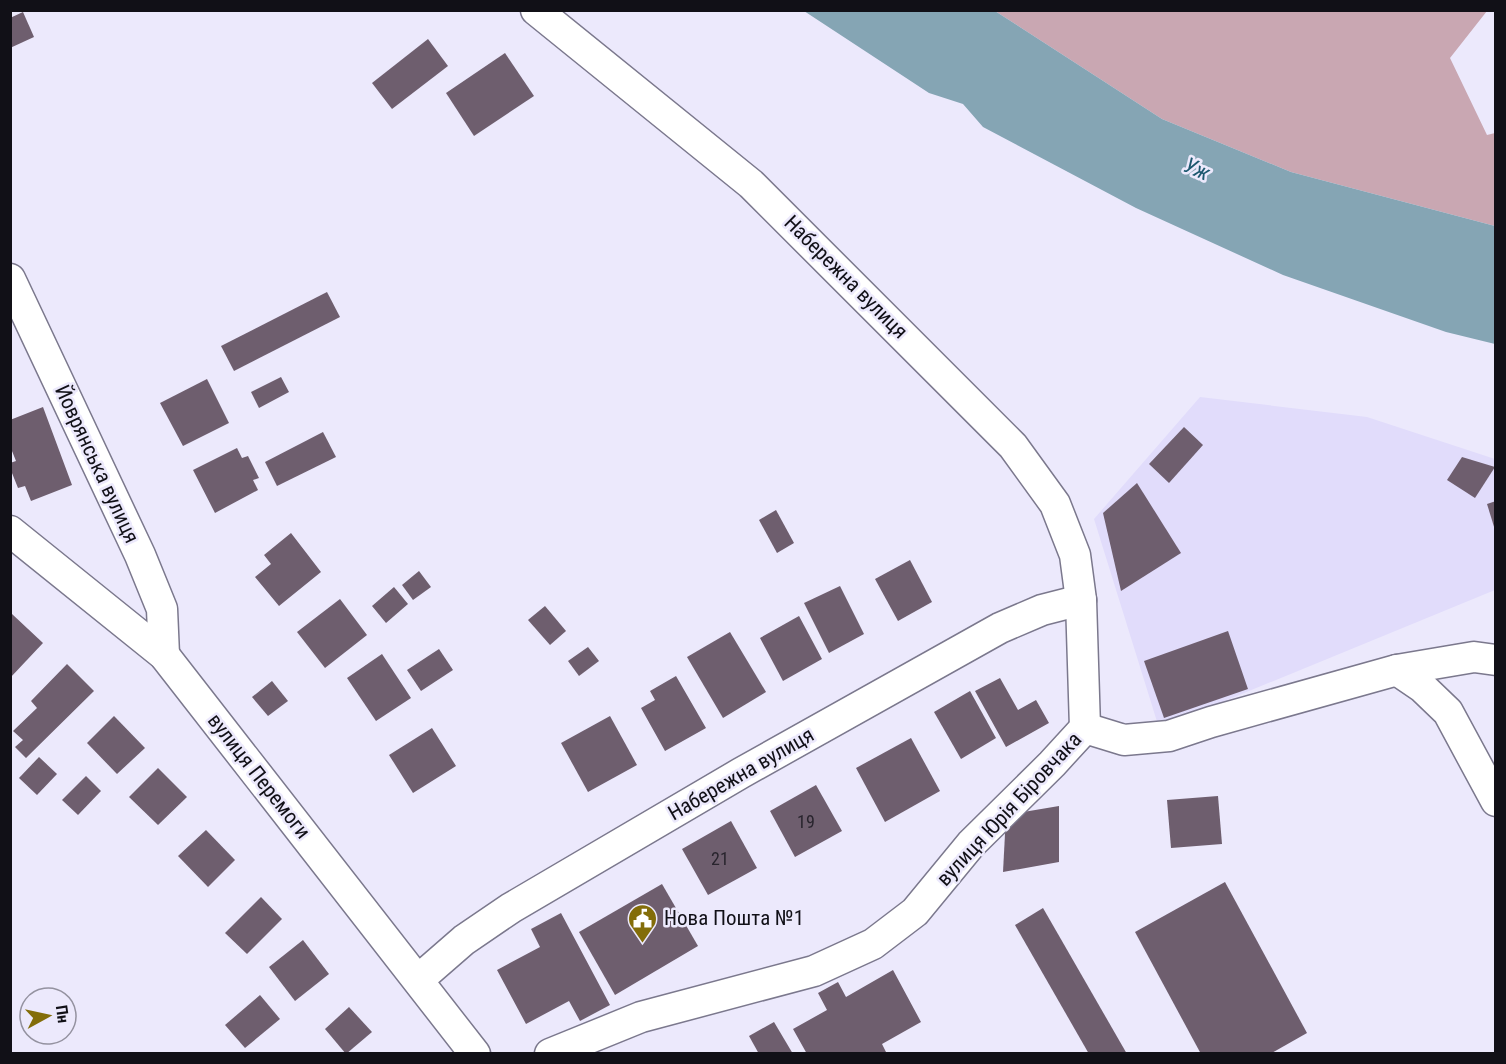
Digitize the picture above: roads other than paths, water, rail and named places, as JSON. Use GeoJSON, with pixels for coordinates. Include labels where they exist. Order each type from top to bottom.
{"type":"FeatureCollection","features":[{"type":"Feature","properties":{"kind":"street","name":"Набережна вулиця"},"geometry":{"type":"LineString","coordinates":[[536,10],[751,184],[1013,447],[1055,504],[1075,555],[1082,600],[1085,728]]}},
{"type":"Feature","properties":{"kind":"street","name":"Йоврянська вулиця"},"geometry":{"type":"LineString","coordinates":[[10,279],[140,555],[162,609],[165,655]]}},
{"type":"Feature","properties":{"kind":"street","name":"вулиця Перемоги"},"geometry":{"type":"LineString","coordinates":[[10,531],[165,655],[475,1053]]}},
{"type":"Feature","properties":{"kind":"street","name":"Набережна вулиця"},"geometry":{"type":"LineString","coordinates":[[418,980],[464,940],[511,908],[741,773],[1000,628],[1042,610],[1082,600]]}},
{"type":"Feature","properties":{"kind":"street","name":"вулиця Юрія Біровчака"},"geometry":{"type":"LineString","coordinates":[[550,1053],[641,1017],[814,971],[873,944],[915,912],[971,844],[1085,728],[1124,740],[1169,736],[1397,670],[1474,657],[1496,660]]}},
{"type":"Feature","properties":{"kind":"street"},"geometry":{"type":"LineString","coordinates":[[1397,670],[1422,687],[1448,712],[1496,801]]}},
{"type":"Feature","properties":{"kind":"water","name":"Уж"},"geometry":{"type":"Polygon","coordinates":[[[804,11],[995,11],[1162,119],[1291,172],[1495,226],[1495,344],[1446,332],[1283,275],[1136,208],[983,127],[963,104],[929,93],[804,11]]]}},
{"type":"Feature","properties":{"kind":"place","name":"Нова Пошта №1"},"geometry":{"type":"Point","coordinates":[643,944]}}]}
